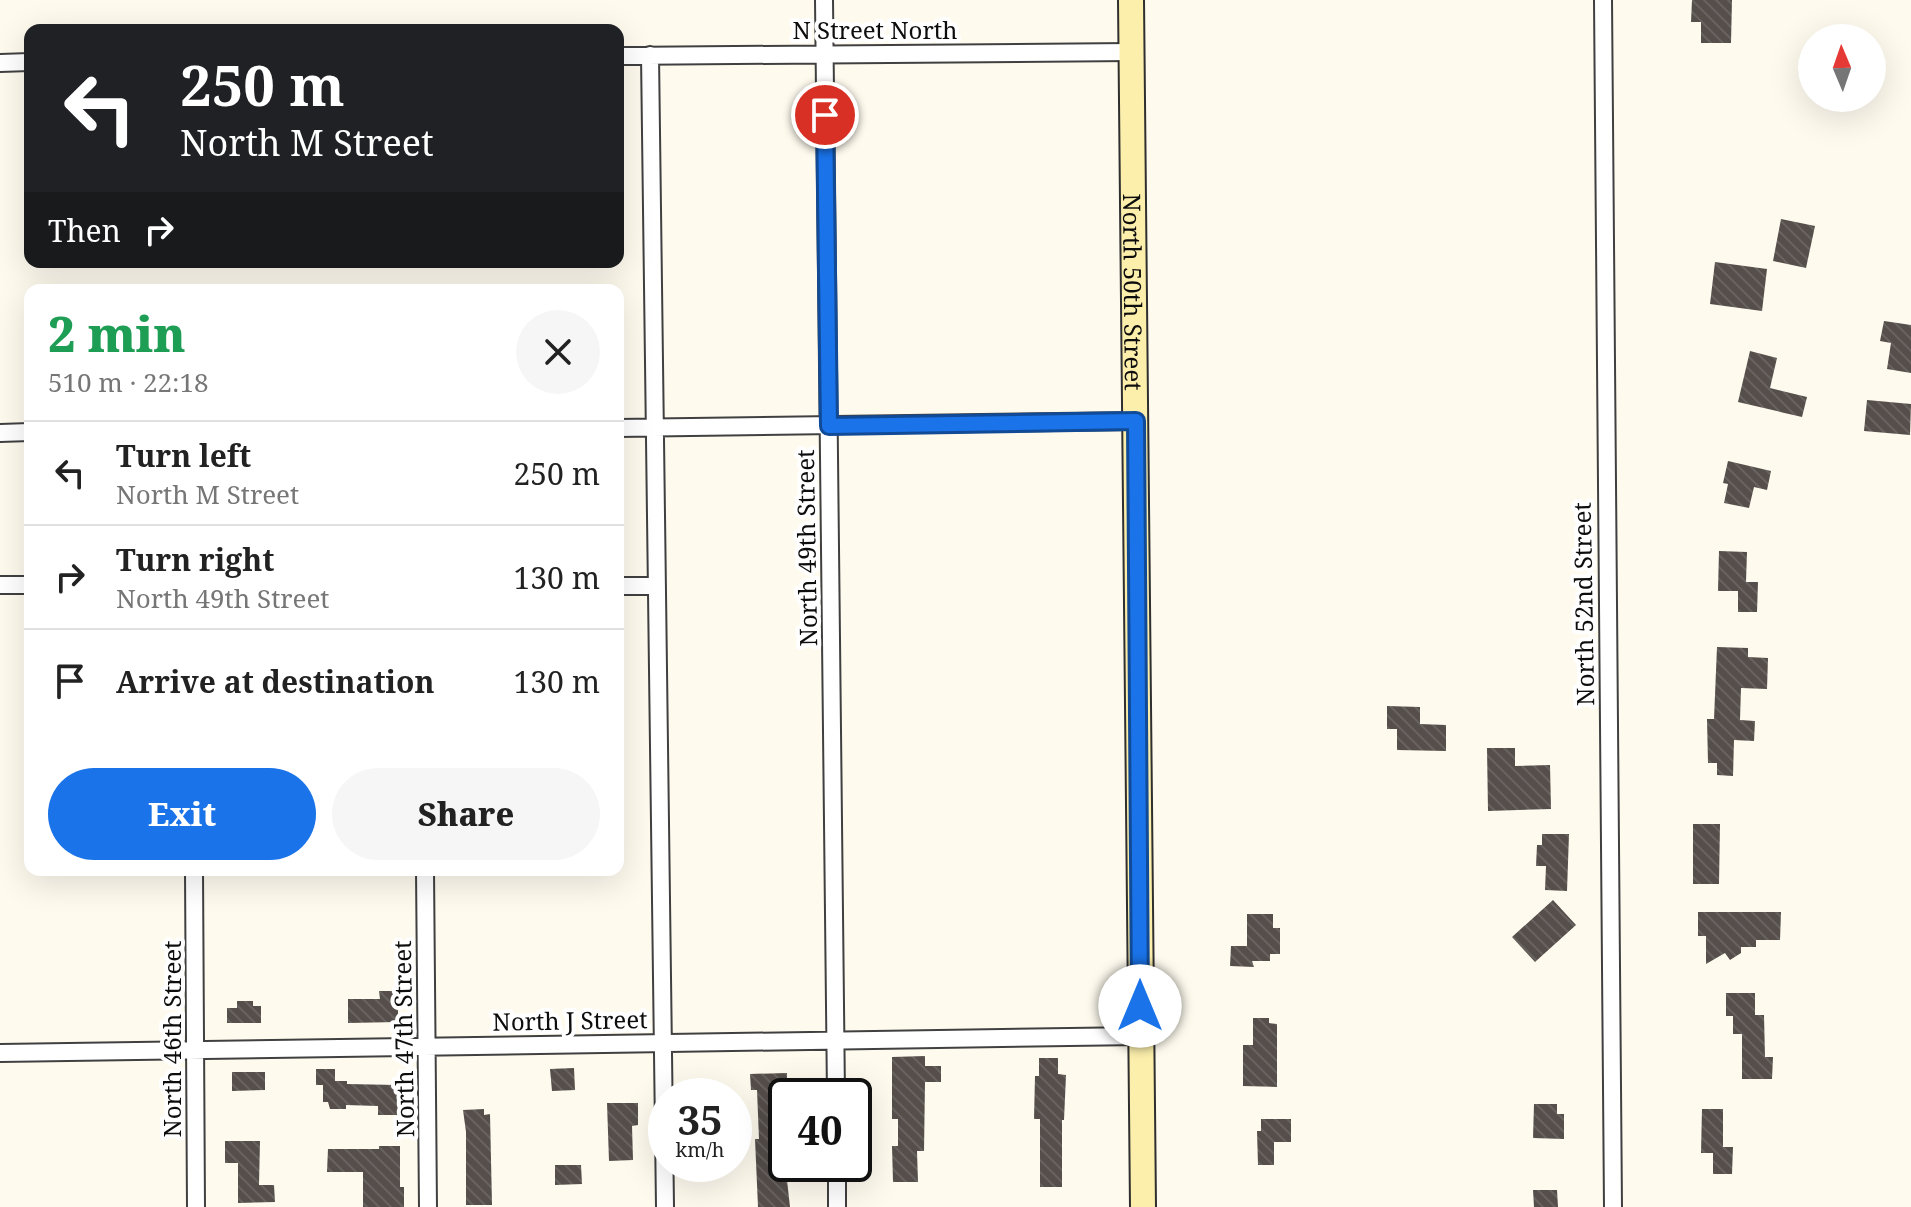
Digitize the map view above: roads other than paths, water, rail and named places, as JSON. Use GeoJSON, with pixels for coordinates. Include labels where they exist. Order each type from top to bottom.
{"type":"FeatureCollection","features":[{"type":"Feature","properties":{"kind":"street","name":"North 49th Street"},"geometry":{"type":"LineString","coordinates":[[824,0],[836,1078]]}},
{"type":"Feature","properties":{"kind":"street","name":"North 50th Street"},"geometry":{"type":"LineString","coordinates":[[1131,0],[1143,1207]]}},
{"type":"Feature","properties":{"kind":"street","name":"North 52nd Street"},"geometry":{"type":"LineString","coordinates":[[1603,0],[1613,1207]]}},
{"type":"Feature","properties":{"kind":"street","name":"N Street North"},"geometry":{"type":"LineString","coordinates":[[624,56],[1132,52]]}},
{"type":"Feature","properties":{"kind":"street"},"geometry":{"type":"LineString","coordinates":[[650,55],[665,1207]]}},
{"type":"Feature","properties":{"kind":"street"},"geometry":{"type":"LineString","coordinates":[[0,63],[24,62]]}},
{"type":"Feature","properties":{"kind":"street"},"geometry":{"type":"LineString","coordinates":[[624,428],[1136,421]]}},
{"type":"Feature","properties":{"kind":"street"},"geometry":{"type":"LineString","coordinates":[[0,433],[24,432]]}},
{"type":"Feature","properties":{"kind":"street"},"geometry":{"type":"LineString","coordinates":[[0,585],[24,585]]}},
{"type":"Feature","properties":{"kind":"street"},"geometry":{"type":"LineString","coordinates":[[624,586],[657,586]]}},
{"type":"Feature","properties":{"kind":"street","name":"North 46th Street"},"geometry":{"type":"LineString","coordinates":[[194,876],[196,1207]]}},
{"type":"Feature","properties":{"kind":"street","name":"North 47th Street"},"geometry":{"type":"LineString","coordinates":[[425,876],[428,1207]]}},
{"type":"Feature","properties":{"kind":"street","name":"North J Street"},"geometry":{"type":"LineString","coordinates":[[0,1053],[1140,1036]]}},
{"type":"Feature","properties":{"kind":"street"},"geometry":{"type":"LineString","coordinates":[[837,1182],[837,1207]]}}]}
